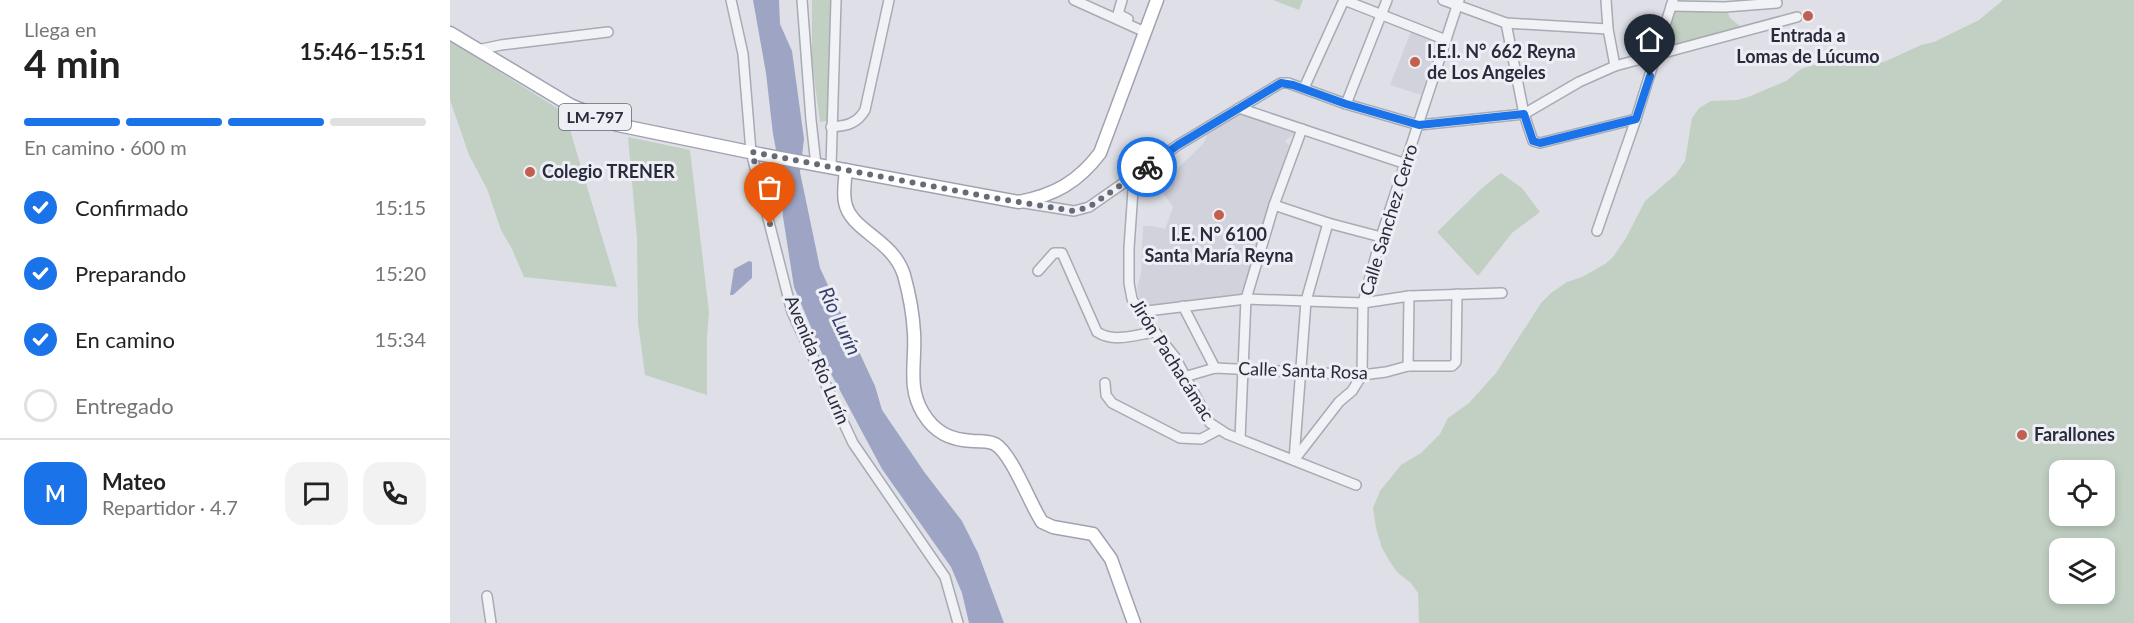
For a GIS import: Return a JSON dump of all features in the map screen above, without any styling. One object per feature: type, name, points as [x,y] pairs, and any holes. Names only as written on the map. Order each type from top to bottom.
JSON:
[{"type":"main road","name":"LM-797","points":[[450,33],[570,105],[603,120],[635,129],[755,153],[1019,202],[1042,198],[1065,186],[1088,168],[1100,153],[1157,0]]},
{"type":"main road","points":[[846,170],[844,201],[848,213],[892,252],[904,275],[914,334],[912,377],[915,395],[924,415],[948,437],[995,444],[1006,456],[1042,522],[1053,527],[1093,534],[1111,560],[1134,623]]},
{"type":"street","name":"Avenida Río Lurín","points":[[731,0],[744,54],[755,153],[792,312],[853,443],[945,577],[958,623]]},
{"type":"street","points":[[802,0],[813,164]]},
{"type":"street","points":[[831,167],[836,0]]},
{"type":"street","points":[[831,127],[852,124],[865,110],[890,0]]},
{"type":"street","points":[[1074,0],[1146,29]]},
{"type":"street","points":[[1122,0],[1118,14],[1146,29]]},
{"type":"street","points":[[1304,88],[1344,0],[1446,39]]},
{"type":"street","points":[[1346,104],[1388,0]]},
{"type":"street","points":[[1443,0],[1458,3],[1506,23],[1608,29]]},
{"type":"street","points":[[1606,0],[1608,29],[1615,66]]},
{"type":"street","name":"Calle Sanchez Cerro","points":[[1362,375],[1363,303],[1381,237],[1458,3]]},
{"type":"street","points":[[1597,231],[1636,119],[1672,3],[1725,8],[1777,3]]},
{"type":"street","points":[[1019,202],[1064,210],[1081,210],[1089,207],[1178,145],[1281,83],[1288,83],[1346,104],[1419,125],[1524,114],[1579,82],[1615,66],[1797,16]]},
{"type":"street","points":[[1506,23],[1524,114],[1533,141],[1540,143],[1636,119]]},
{"type":"street","points":[[477,50],[608,32]]},
{"type":"street","points":[[1239,108],[1406,164]]},
{"type":"street","points":[[1240,439],[1246,299],[1274,205],[1302,129]]},
{"type":"street","name":"Jirón Pachacámac","points":[[1134,176],[1129,248],[1129,283],[1132,299],[1139,312],[1175,357],[1210,423],[1218,430],[1356,485]]},
{"type":"street","points":[[1274,205],[1381,237]]},
{"type":"street","points":[[1294,460],[1306,301],[1328,223]]},
{"type":"street","points":[[1038,271],[1054,253],[1062,253],[1097,332],[1103,336],[1118,338],[1154,332]]},
{"type":"street","points":[[1139,312],[1246,299],[1363,303],[1409,296],[1502,293]]},
{"type":"street","name":"Calle Santa Rosa","points":[[1184,377],[1215,368],[1362,375],[1408,366],[1452,366],[1456,362],[1457,294]]},
{"type":"street","points":[[1408,366],[1409,296]]},
{"type":"street","points":[[1183,306],[1215,368]]},
{"type":"street","points":[[1294,460],[1339,402],[1352,391],[1362,375]]},
{"type":"street","points":[[1105,383],[1106,395],[1112,403],[1180,438],[1201,439],[1218,430]]},
{"type":"street","points":[[487,596],[491,623]]},
{"type":"shaded area","name":"I.E.I. N° 662 Reyna de Los Angeles","points":[[1412,29],[1439,40],[1421,95],[1390,85]]},
{"type":"shaded area","name":"I.E. N° 6100 Santa María Reyna","points":[[1239,113],[1293,131],[1294,134],[1285,141],[1289,145],[1271,209],[1247,275],[1244,295],[1150,306],[1140,305],[1137,288],[1141,274],[1143,226],[1165,229],[1173,207],[1161,190],[1162,187],[1203,144],[1208,133]]},
{"type":"green space","points":[[812,0],[833,0],[827,121],[820,122],[812,62]]},
{"type":"green space","points":[[1273,0],[1303,0],[1299,10]]},
{"type":"green space","points":[[2003,0],[2134,0],[2134,623],[1419,623],[1418,593],[1390,562],[1382,548],[1376,528],[1373,508],[1380,491],[1401,465],[1421,453],[1440,434],[1448,418],[1469,403],[1496,373],[1541,303],[1567,282],[1582,277],[1613,257],[1626,238],[1645,201],[1676,174],[1685,161],[1692,118],[1699,108],[1711,101],[1737,100],[1748,97],[1786,81],[1801,69],[1840,57],[1865,62],[1884,62],[1921,45],[1934,42],[1979,20]]},
{"type":"green space","points":[[1676,8],[1727,11],[1730,18],[1741,27],[1666,49]]},
{"type":"green space","name":"Colegio TRENER","points":[[450,41],[565,113],[617,287],[524,277],[501,230],[487,189],[469,155],[450,100]]},
{"type":"green space","points":[[628,137],[690,150],[709,312],[707,395],[645,375],[638,323],[637,238]]},
{"type":"green space","points":[[1501,173],[1522,188],[1540,212],[1512,233],[1478,276],[1437,232],[1482,188]]},
{"type":"water","name":"Río Lurín","points":[[753,0],[779,0],[780,24],[792,51],[804,139],[800,172],[820,268],[875,386],[882,410],[925,473],[962,521],[978,553],[1004,623],[969,623],[962,593],[951,567],[882,469],[829,370],[794,287],[783,217],[781,176]]},
{"type":"water","points":[[749,261],[752,262],[752,278],[733,295],[730,295],[734,269]]},
{"type":"way so far","points":[[770,224],[752,152],[1074,211],[1089,207],[1147,167]]},
{"type":"place","name":"Entrada a Lomas de Lúcumo","points":[[1808,16]]},
{"type":"place","name":"I.E.I. N° 662 Reyna de Los Angeles","points":[[1415,62]]},
{"type":"place","name":"Colegio TRENER","points":[[530,172]]},
{"type":"place","name":"I.E. N° 6100 Santa María Reyna","points":[[1219,215]]},
{"type":"place","name":"Farallones","points":[[2022,435]]},
{"type":"route","points":[[1147,167],[1178,145],[1281,83],[1288,83],[1346,104],[1419,125],[1524,114],[1533,141],[1540,143],[1636,119],[1650,76]]}]
